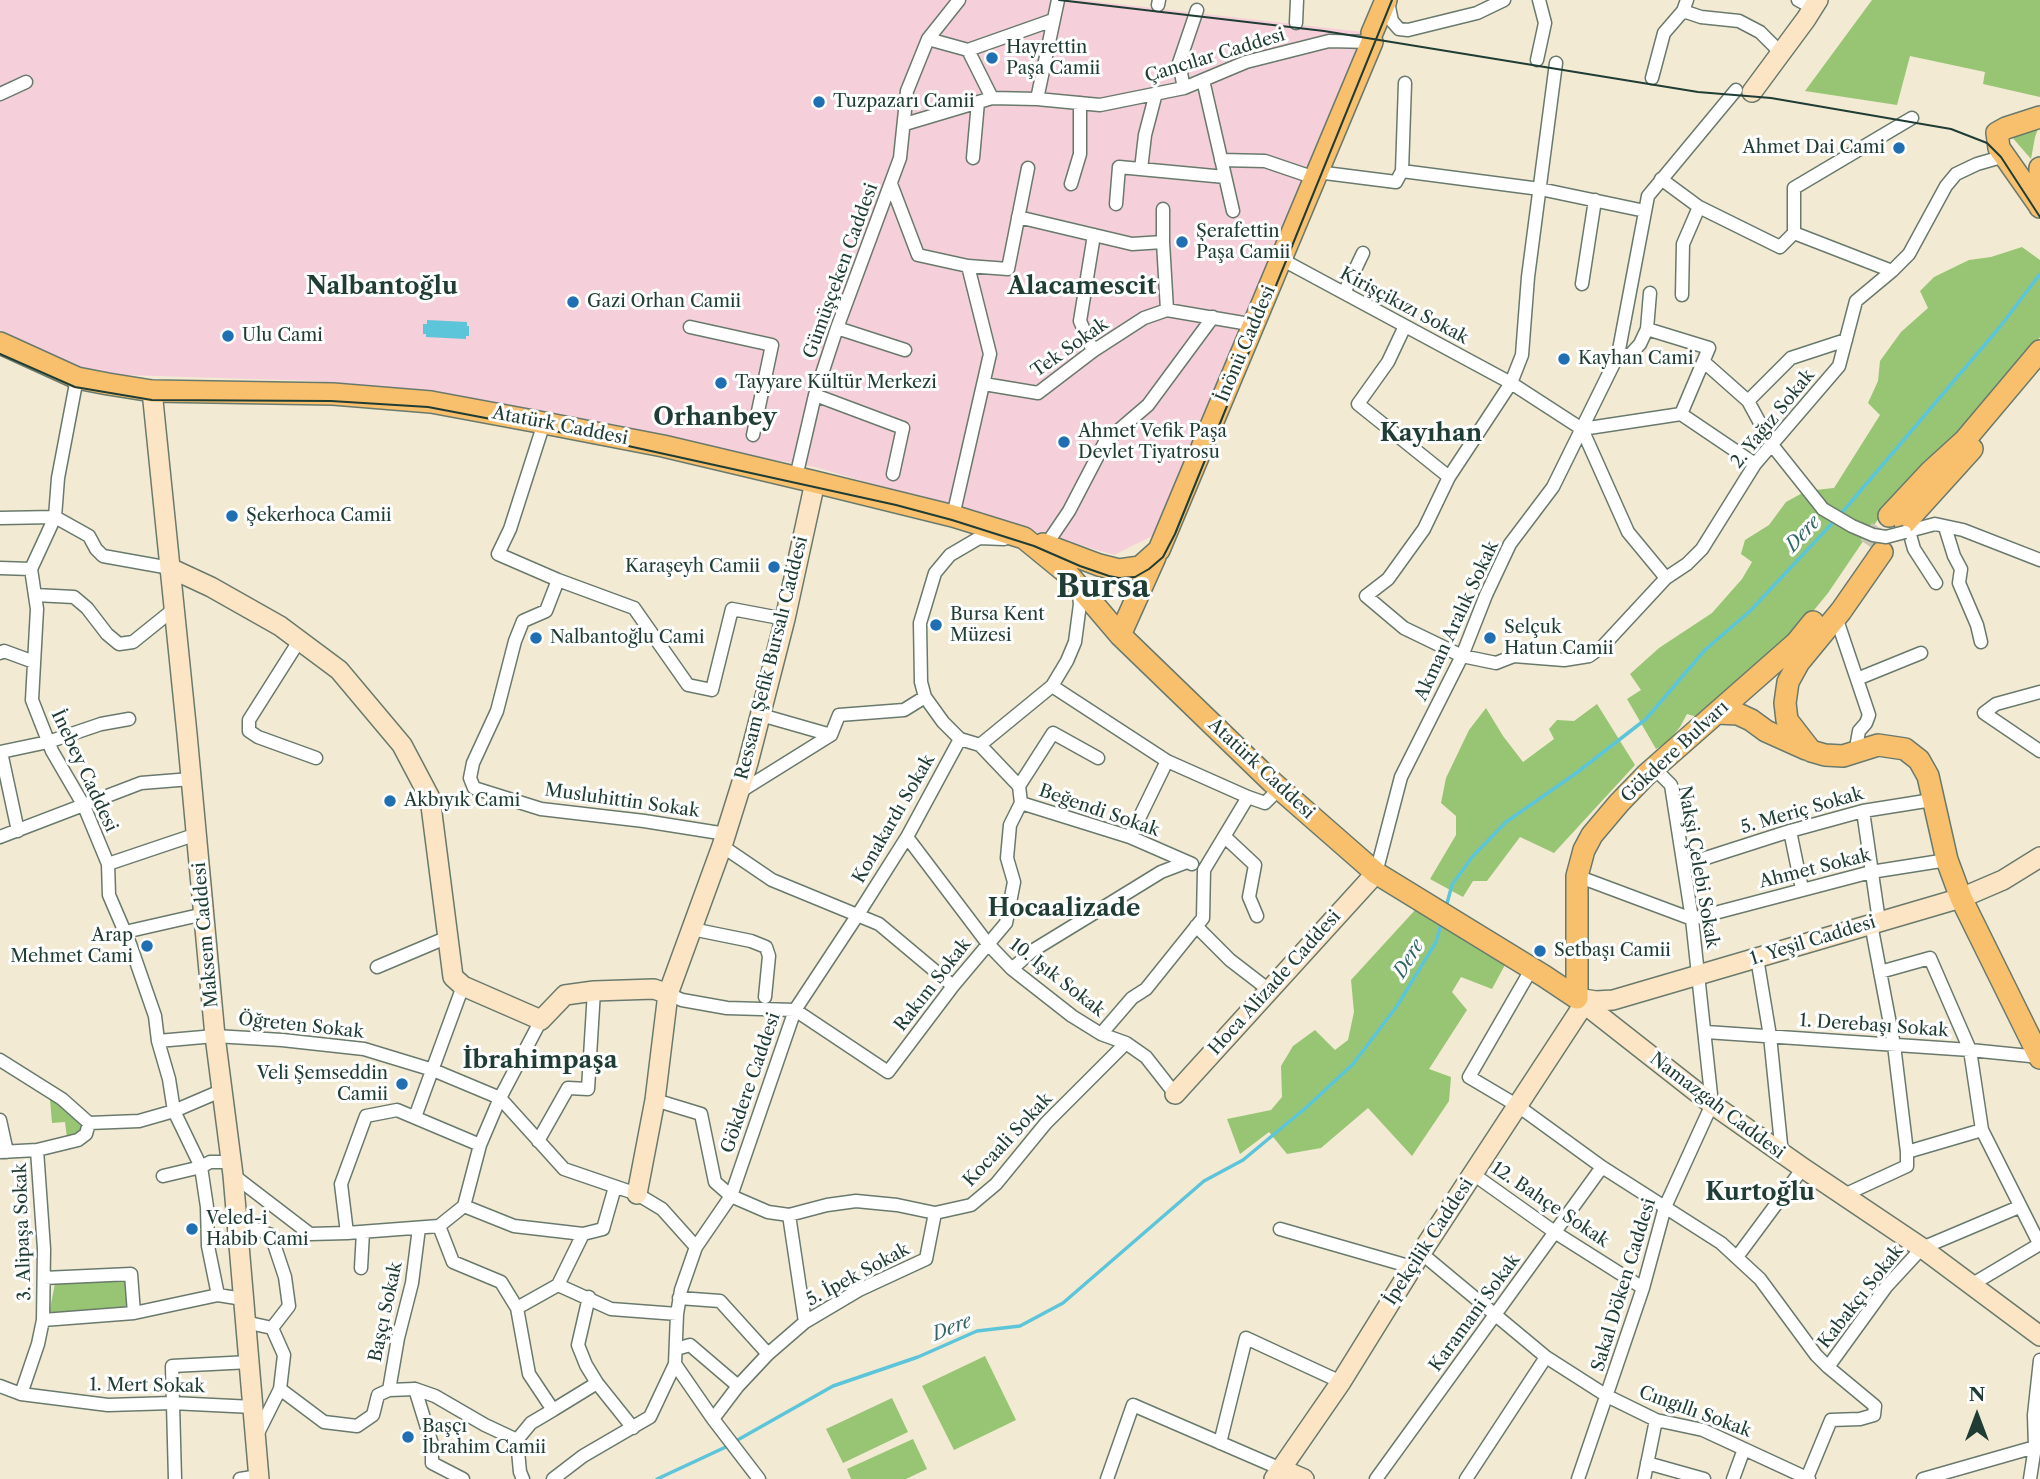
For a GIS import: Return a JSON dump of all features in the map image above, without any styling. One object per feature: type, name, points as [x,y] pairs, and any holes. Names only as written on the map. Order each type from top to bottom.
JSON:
[{"type":"main road","name":"İnönü Caddesi","points":[[1158,550],[1255,325],[1388,0]]},
{"type":"main road","points":[[1744,91],[1781,53],[1810,3]]},
{"type":"main road","points":[[2040,117],[1997,133],[1999,148],[2040,206]]},
{"type":"main road","points":[[2040,168],[2040,206]]},
{"type":"main road","name":"Atatürk Caddesi","points":[[0,343],[77,378],[152,391],[351,395],[432,402],[544,423],[663,446],[806,479],[953,516],[1024,538],[1060,567],[1120,635],[1280,788],[1376,873],[1462,925]]},
{"type":"main road","points":[[1902,525],[1931,471],[1965,440],[2040,351]]},
{"type":"main road","points":[[1902,525],[2040,374]]},
{"type":"main road","name":"Maksem Caddesi","points":[[152,391],[250,1362],[256,1437],[252,1478]]},
{"type":"main road","name":"Ressam Şefik Bursalı Caddesi","points":[[637,1194],[655,1100],[668,994],[724,840],[761,715],[785,619],[806,479]]},
{"type":"main road","points":[[1024,538],[1119,570],[1140,567],[1158,550]]},
{"type":"main road","name":"Gökdere Bulvarı","points":[[1581,1001],[1577,876],[1584,850],[1592,835],[1619,803],[1655,769],[1796,643],[1876,549],[1836,617],[1799,662],[1788,682],[1785,703],[1787,720],[1811,751]]},
{"type":"main road","points":[[1120,635],[1158,550]]},
{"type":"main road","points":[[170,568],[280,626],[339,670],[402,745],[430,798],[453,977],[463,986],[541,1020],[565,995],[654,989],[668,994]]},
{"type":"main road","points":[[1717,713],[1738,714],[1766,731],[1825,755],[1843,756],[1878,745],[1905,749],[1919,761],[1928,776],[1947,860],[1961,898],[2040,1057]]},
{"type":"main road","name":"1. Yeşil Caddesi","points":[[1581,1001],[1613,1000],[1961,898],[2003,880],[2040,857]]},
{"type":"main road","name":"Hoca Alizade Caddesi","points":[[1175,1094],[1376,873]]},
{"type":"main road","name":"Namazgah Caddesi","points":[[1462,925],[1581,1001],[1712,1104],[1922,1248],[2040,1336]]},
{"type":"main road","points":[[1538,972],[1558,971],[1571,958],[1578,942]]},
{"type":"main road","name":"İpekçilik Caddesi","points":[[1278,1474],[1518,1106],[1581,1001]]},
{"type":"main road","points":[[1278,1474],[1304,1479]]},
{"type":"street","name":"Gümüşçeken Caddesi","points":[[806,479],[815,395],[900,158],[907,91],[928,39],[959,0]]},
{"type":"street","points":[[1037,99],[1058,0]]},
{"type":"street","points":[[1296,23],[1297,0]]},
{"type":"street","points":[[1388,0],[1392,21],[1399,29],[1408,30],[1477,13],[1504,0]]},
{"type":"street","points":[[1537,60],[1545,23],[1539,0]]},
{"type":"street","points":[[1652,78],[1664,33],[1685,6],[1701,17],[1738,21],[1760,32],[1781,53]]},
{"type":"street","points":[[1184,88],[1179,63],[1198,10]]},
{"type":"street","points":[[928,39],[968,50],[1053,20]]},
{"type":"street","name":"Çancılar Caddesi","points":[[905,124],[992,98],[1100,105],[1184,88],[1246,62],[1329,41],[1372,37]]},
{"type":"street","points":[[968,50],[992,98]]},
{"type":"street","points":[[1405,326],[1388,362],[1358,404],[1449,477],[1511,383],[1522,355],[1528,277],[1556,63]]},
{"type":"street","points":[[1203,80],[1233,211]]},
{"type":"street","points":[[0,94],[26,82]]},
{"type":"street","points":[[1221,160],[1265,161],[1316,175],[1396,182],[1402,171],[1405,83]]},
{"type":"street","name":"Akman Aralık Sokak","points":[[1376,873],[1401,777],[1462,656],[1486,595],[1510,544],[1553,487],[1618,355],[1648,196],[1744,91]]},
{"type":"street","points":[[1141,169],[1145,135],[1156,93]]},
{"type":"street","points":[[973,158],[978,102]]},
{"type":"street","points":[[1071,184],[1080,154],[1080,103]]},
{"type":"street","points":[[1661,179],[1699,207],[1780,247],[1794,233],[1794,188],[1912,118]]},
{"type":"street","points":[[1794,233],[1892,271],[1909,254],[1956,174],[1977,164],[2005,156]]},
{"type":"street","points":[[1116,204],[1119,167],[1226,177]]},
{"type":"street","points":[[891,184],[918,255],[968,266],[1007,269],[1028,168]]},
{"type":"street","points":[[1402,171],[1540,189],[1645,211]]},
{"type":"street","points":[[1582,284],[1595,200]]},
{"type":"street","points":[[1682,295],[1683,244],[1699,207]]},
{"type":"street","points":[[1163,209],[1167,310],[1255,325]]},
{"type":"street","points":[[1018,217],[1132,244],[1163,242]]},
{"type":"street","points":[[1093,351],[1080,321],[1094,235]]},
{"type":"street","points":[[1344,293],[1363,253]]},
{"type":"street","name":"Kirişçikızı Sokak","points":[[1281,259],[1511,383],[1581,429]]},
{"type":"street","points":[[953,516],[990,354],[968,266]]},
{"type":"street","name":"2. Yağız Sokak","points":[[1449,477],[1424,530],[1388,579],[1366,596],[1405,628],[1462,656],[1496,663],[1514,656],[1564,660],[1589,656],[1603,646],[1665,578],[1687,564],[1702,549],[1755,464],[1839,366],[1856,301],[1892,271]]},
{"type":"street","points":[[1618,355],[1630,355],[1640,344],[1647,329],[1650,293]]},
{"type":"street","name":"Tek Sokak","points":[[984,384],[1038,393],[1093,351],[1144,318],[1167,310]]},
{"type":"street","points":[[1046,545],[1069,511],[1105,442],[1148,405],[1213,317]]},
{"type":"street","points":[[690,327],[772,345],[753,435]]},
{"type":"street","points":[[837,328],[905,350]]},
{"type":"street","points":[[1647,329],[1709,348],[1681,414]]},
{"type":"street","points":[[1748,401],[1791,358],[1846,341]]},
{"type":"street","points":[[1704,362],[1748,401],[1772,445],[1823,509],[1873,535],[1886,537],[1902,525],[1935,524],[1963,530],[2040,560]]},
{"type":"street","points":[[0,568],[31,569],[55,517],[58,478],[77,378]]},
{"type":"street","points":[[815,395],[903,428],[892,474]]},
{"type":"street","points":[[1665,578],[1628,532],[1581,429],[1681,414],[1755,464]]},
{"type":"street","points":[[544,423],[510,529],[499,554],[558,580],[634,608],[688,685],[712,690],[732,609],[785,619]]},
{"type":"street","points":[[0,518],[55,517],[89,536],[96,550],[103,556],[170,568]]},
{"type":"street","points":[[1902,525],[1936,583]]},
{"type":"street","points":[[1945,527],[1961,569],[1959,583],[1982,642]]},
{"type":"street","points":[[1024,538],[979,538],[950,555],[935,573],[920,623],[921,682],[925,697],[943,722],[960,739],[980,745],[1019,786],[1053,733],[1098,758]]},
{"type":"street","name":"İnebey Caddesi","points":[[31,569],[37,609],[32,700],[52,751],[84,806],[108,864],[109,894],[155,1016],[174,1111],[201,1167],[208,1246],[218,1294]]},
{"type":"street","name":"Musluhittin Sokak","points":[[558,580],[546,611],[523,621],[497,710],[473,763],[470,778],[474,788],[541,809],[644,821],[724,840]]},
{"type":"street","points":[[980,745],[1052,686],[1068,662],[1076,642],[1080,604],[1077,584]]},
{"type":"street","points":[[35,595],[74,597],[87,608],[107,634],[120,644],[133,642],[174,609]]},
{"type":"street","points":[[1836,617],[1869,715],[1859,731],[1859,752]]},
{"type":"street","points":[[299,640],[249,720],[249,731],[258,737],[316,758]]},
{"type":"street","points":[[0,653],[4,651],[34,662]]},
{"type":"street","points":[[1857,679],[1921,653]]},
{"type":"street","points":[[1052,686],[1167,761],[1265,803],[1280,788]]},
{"type":"street","points":[[2040,692],[1996,704],[1984,713],[2040,751]]},
{"type":"street","points":[[738,793],[831,735],[839,715],[904,710],[925,697]]},
{"type":"street","points":[[761,715],[831,735]]},
{"type":"street","points":[[18,831],[1,752],[48,742],[101,724],[129,719]]},
{"type":"street","name":"Konakardı Sokak","points":[[857,916],[907,837],[960,739]]},
{"type":"street","points":[[1129,837],[1167,761]]},
{"type":"street","name":"Nakşi Çelebi Sokak","points":[[1655,769],[1671,785],[1692,919],[1712,1104]]},
{"type":"street","points":[[0,837],[141,783],[191,779]]},
{"type":"street","name":"Rakım Sokak","points":[[795,1010],[888,1072],[953,986],[1006,923],[1014,882],[1007,858],[1010,825],[1021,803],[1019,786]]},
{"type":"street","points":[[1101,1034],[1132,998],[1146,989],[1203,918],[1204,870],[1248,797]]},
{"type":"street","name":"5. Meriç Sokak","points":[[1684,864],[1863,811],[1932,800]]},
{"type":"street","name":"Beğendi Sokak","points":[[1021,803],[1129,837],[1204,870]]},
{"type":"street","points":[[1844,1195],[1907,1166],[1894,1045],[1880,972],[1863,811]]},
{"type":"street","points":[[1790,831],[1802,889]]},
{"type":"street","points":[[108,864],[197,834]]},
{"type":"street","name":"10. Işık Sokak","points":[[907,837],[988,944],[1012,969],[1072,1016],[1101,1034],[1126,1043],[1146,1057],[1175,1094]]},
{"type":"street","points":[[1225,837],[1255,865],[1249,897],[1257,916]]},
{"type":"street","points":[[724,840],[772,880],[879,924],[953,986]]},
{"type":"street","name":"Ahmet Sokak","points":[[1692,919],[1871,872],[1947,860]]},
{"type":"street","points":[[1012,969],[1032,951],[1161,872],[1188,862]]},
{"type":"street","points":[[1577,876],[1692,919]]},
{"type":"street","points":[[125,932],[204,914]]},
{"type":"street","name":"Gökdere Caddesi","points":[[675,1364],[679,1298],[696,1247],[730,1196],[795,1010],[857,916]]},
{"type":"street","points":[[1196,926],[1230,960],[1269,990]]},
{"type":"street","points":[[692,929],[751,941],[766,947],[769,956],[765,997]]},
{"type":"street","points":[[377,967],[448,937]]},
{"type":"street","points":[[1757,958],[1770,1036],[1782,1154]]},
{"type":"street","points":[[1880,972],[1930,958],[1970,1050],[1982,1130],[2040,1245],[1971,1285]]},
{"type":"street","points":[[1538,972],[1469,1077],[1518,1106],[1602,1167],[1721,1243],[1760,1279],[1816,1355],[1875,1406],[1874,1415],[1860,1419],[1831,1420],[1808,1478]]},
{"type":"street","points":[[415,1117],[463,986]]},
{"type":"street","points":[[538,1141],[568,1088],[588,1089],[594,991]]},
{"type":"street","points":[[668,994],[682,1000],[727,1008],[795,1010]]},
{"type":"street","points":[[163,1176],[201,1167],[210,1162],[232,1168],[310,1234],[439,1226],[464,1206],[480,1145],[500,1098],[541,1020]]},
{"type":"street","name":"1. Derebaşı Sokak","points":[[1706,1032],[2040,1057]]},
{"type":"street","name":"Öğreten Sokak","points":[[158,1041],[215,1036],[364,1049],[433,1070],[500,1098]]},
{"type":"street","name":"Kocaali Sokak","points":[[730,1196],[768,1212],[789,1214],[856,1201],[897,1205],[935,1213],[971,1205],[996,1184],[1046,1123],[1126,1043]]},
{"type":"street","points":[[0,1060],[62,1099],[89,1123],[139,1121],[174,1111],[223,1090]]},
{"type":"street","points":[[500,1098],[564,1170],[637,1194],[662,1209],[696,1247]]},
{"type":"street","points":[[655,1100],[701,1114],[715,1182],[730,1196]]},
{"type":"street","name":"Sakal Döken Caddesi","points":[[1578,1479],[1643,1288],[1665,1207],[1712,1104]]},
{"type":"street","points":[[347,1233],[341,1184],[366,1116],[397,1110],[480,1145]]},
{"type":"street","points":[[0,1120],[4,1152],[37,1150],[78,1140],[86,1134],[89,1123]]},
{"type":"street","points":[[1907,1152],[1982,1130]]},
{"type":"street","name":"3. Alipaşa Sokak","points":[[21,1394],[43,1320],[44,1249],[37,1150]]},
{"type":"street","name":"Karamani Sokak","points":[[1376,1479],[1602,1167]]},
{"type":"street","points":[[1737,1258],[1803,1168]]},
{"type":"street","name":"12. Bahçe Sokak","points":[[1473,1174],[1556,1233],[1643,1288]]},
{"type":"street","points":[[464,1206],[514,1226],[583,1234],[603,1229],[615,1187]]},
{"type":"street","points":[[1922,1248],[2020,1207]]},
{"type":"street","name":"5. İpek Sokak","points":[[713,1419],[738,1386],[768,1354],[805,1322],[859,1290],[926,1258],[935,1213]]},
{"type":"street","points":[[789,1214],[805,1322]]},
{"type":"street","points":[[237,1221],[271,1235],[285,1277],[289,1306],[272,1328]]},
{"type":"street","points":[[439,1226],[453,1262],[501,1282],[517,1308],[529,1374],[552,1410]]},
{"type":"street","name":"Başçı Sokak","points":[[280,1389],[324,1422],[357,1426],[373,1415],[378,1395],[389,1390],[398,1338],[412,1283],[419,1228]]},
{"type":"street","points":[[1280,1229],[1416,1260]]},
{"type":"street","points":[[361,1268],[363,1232]]},
{"type":"street","points":[[517,1308],[558,1284],[583,1234]]},
{"type":"street","name":"Kabakçı Sokak","points":[[1828,1367],[1886,1287],[1922,1248]]},
{"type":"street","name":"Cıngıllı Sokak","points":[[1416,1260],[1496,1314],[1546,1357],[1607,1396],[1656,1420],[1703,1430],[1794,1475],[1808,1478]]},
{"type":"street","points":[[44,1278],[131,1274],[134,1313]]},
{"type":"street","points":[[558,1284],[611,1309],[677,1314]]},
{"type":"street","points":[[43,1320],[134,1313],[218,1294],[243,1299]]},
{"type":"street","points":[[589,1297],[578,1345],[597,1383],[633,1428]]},
{"type":"street","points":[[679,1298],[720,1301],[768,1354]]},
{"type":"street","points":[[245,1322],[272,1328]]},
{"type":"street","points":[[256,1437],[280,1389],[284,1355],[272,1328]]},
{"type":"street","points":[[1220,1443],[1246,1338],[1341,1381]]},
{"type":"street","points":[[676,1349],[690,1345],[738,1386]]},
{"type":"street","points":[[1466,1479],[1546,1357]]},
{"type":"street","points":[[2030,1479],[2035,1447],[2034,1415],[2040,1360]]},
{"type":"street","points":[[175,1479],[172,1366],[250,1362]]},
{"type":"street","points":[[675,1364],[759,1479]]},
{"type":"street","points":[[553,1479],[583,1456],[650,1417],[675,1364]]},
{"type":"street","points":[[523,1479],[517,1440],[531,1423],[597,1383]]},
{"type":"street","name":"1. Mert Sokak","points":[[0,1386],[21,1394],[108,1405],[172,1403],[253,1407]]},
{"type":"street","points":[[389,1390],[415,1389],[435,1396],[517,1440]]},
{"type":"street","points":[[415,1389],[432,1444],[432,1463],[463,1479]]},
{"type":"street","points":[[1107,1479],[1133,1405],[1220,1443],[1278,1474]]},
{"type":"street","points":[[1644,1479],[1656,1420]]},
{"type":"street","points":[[1923,1479],[2035,1447]]},
{"type":"street","points":[[1732,1479],[1744,1448]]},
{"type":"street","points":[[1647,1463],[1704,1479]]},
{"type":"shaded area","points":[[0,0],[1082,0],[1372,33],[1152,536],[1114,555],[815,467],[316,381],[92,374],[0,330]]},
{"type":"green space","points":[[1872,0],[2040,0],[2040,97],[1983,84],[1985,72],[1910,56],[1897,105],[1805,91]]},
{"type":"green space","points":[[2039,126],[2035,137],[2031,159],[2011,136]]},
{"type":"green space","points":[[2022,247],[2040,260],[2040,337],[2000,392],[1889,503],[1828,593],[1797,631],[1697,717],[1687,714],[1668,742],[1656,749],[1627,699],[1641,690],[1630,674],[1659,648],[1712,613],[1742,579],[1752,562],[1741,554],[1745,540],[1769,525],[1786,502],[1806,491],[1834,488],[1880,415],[1868,403],[1878,381],[1880,361],[1901,332],[1928,308],[1920,291],[1934,277],[1969,260],[1991,257]]},
{"type":"green space","points":[[1597,704],[1635,765],[1554,853],[1520,837],[1487,881],[1473,881],[1463,897],[1430,879],[1456,835],[1456,816],[1441,803],[1446,778],[1469,730],[1486,708],[1523,762],[1554,739],[1549,729],[1557,720],[1574,721]]},
{"type":"green space","points":[[1416,909],[1506,963],[1492,989],[1461,977],[1452,992],[1467,1010],[1429,1069],[1451,1077],[1449,1101],[1412,1156],[1368,1108],[1321,1148],[1287,1154],[1269,1132],[1240,1154],[1227,1119],[1271,1110],[1282,1097],[1281,1066],[1293,1046],[1315,1030],[1335,1050],[1348,1040],[1354,1012],[1351,980]]},
{"type":"green space","points":[[49,1088],[82,1122],[75,1135],[67,1138],[65,1122],[52,1123]]},
{"type":"green space","points":[[127,1278],[128,1310],[49,1314],[55,1283]]},
{"type":"green space","points":[[985,1356],[1016,1420],[954,1450],[922,1386]]},
{"type":"green space","points":[[892,1398],[908,1432],[843,1463],[826,1429]]},
{"type":"green space","points":[[913,1439],[927,1469],[906,1479],[851,1479],[847,1469]]},
{"type":"water","points":[[427,320],[467,322],[469,336],[466,336],[466,339],[426,337],[426,334],[423,334],[423,324],[427,324]]},
{"type":"waterway","name":"Dere","points":[[1446,907],[1452,885],[1472,857],[1506,822],[1575,774],[1646,719],[1705,650],[1750,611],[1839,516],[1999,328],[2040,274]]},
{"type":"waterway","name":"Dere","points":[[734,1442],[833,1386],[918,1357],[977,1331],[1020,1326],[1063,1303],[1204,1181],[1243,1160],[1353,1064],[1397,1006],[1436,942],[1442,921]]},
{"type":"waterway","name":"Dere","points":[[657,1479],[728,1446]]},
{"type":"tunnel","points":[[1869,546],[1889,516]]},
{"type":"tram line","points":[[1059,0],[1324,31],[1698,92],[1771,98],[1951,129],[1987,143],[2001,157],[2040,217]]},
{"type":"tram line","points":[[0,354],[75,387],[152,400],[331,401],[428,407],[601,440],[896,505],[1034,546],[1109,576],[1135,577],[1163,557],[1175,534],[1392,0]]},
{"type":"place","name":"Hayrettin Paşa Camii","points":[[992,58]]},
{"type":"place","name":"Tuzpazarı Camii","points":[[819,102]]},
{"type":"place","name":"Ahmet Dai Cami","points":[[1899,148]]},
{"type":"place","name":"Şerafettin Paşa Camii","points":[[1182,242]]},
{"type":"place","name":"Gazi Orhan Camii","points":[[573,302]]},
{"type":"place","name":"Ulu Cami","points":[[228,336]]},
{"type":"place","name":"Kayhan Cami","points":[[1564,359]]},
{"type":"place","name":"Tayyare Kültür Merkezi","points":[[721,383]]},
{"type":"place","name":"Ahmet Vefik Paşa Devlet Tiyatrosu","points":[[1064,442]]},
{"type":"place","name":"Şekerhoca Camii","points":[[232,516]]},
{"type":"place","name":"Karaşeyh Camii","points":[[774,567]]},
{"type":"place","name":"Bursa Kent Müzesi","points":[[936,625]]},
{"type":"place","name":"Nalbantoğlu Cami","points":[[536,638]]},
{"type":"place","name":"Selçuk Hatun Camii","points":[[1490,638]]},
{"type":"place","name":"Akbıyık Cami","points":[[390,801]]},
{"type":"place","name":"Arap Mehmet Cami","points":[[147,946]]},
{"type":"place","name":"Setbaşı Camii","points":[[1540,951]]},
{"type":"place","name":"Veli Şemseddin Camii","points":[[402,1084]]},
{"type":"place","name":"Veled-i Habib Cami","points":[[192,1229]]},
{"type":"place","name":"Başçı İbrahim Camii","points":[[408,1437]]},
{"type":"district","name":"Nalbantoğlu","points":[[382,287]]},
{"type":"district","name":"Alacamescit","points":[[1082,287]]},
{"type":"district","name":"Orhanbey","points":[[715,418]]},
{"type":"district","name":"Kayıhan","points":[[1431,434]]},
{"type":"district","name":"Bursa","points":[[1103,588]]},
{"type":"district","name":"Hocaalizade","points":[[1064,909]]},
{"type":"district","name":"İbrahimpaşa","points":[[540,1061]]},
{"type":"district","name":"Kurtoğlu","points":[[1760,1193]]}]
